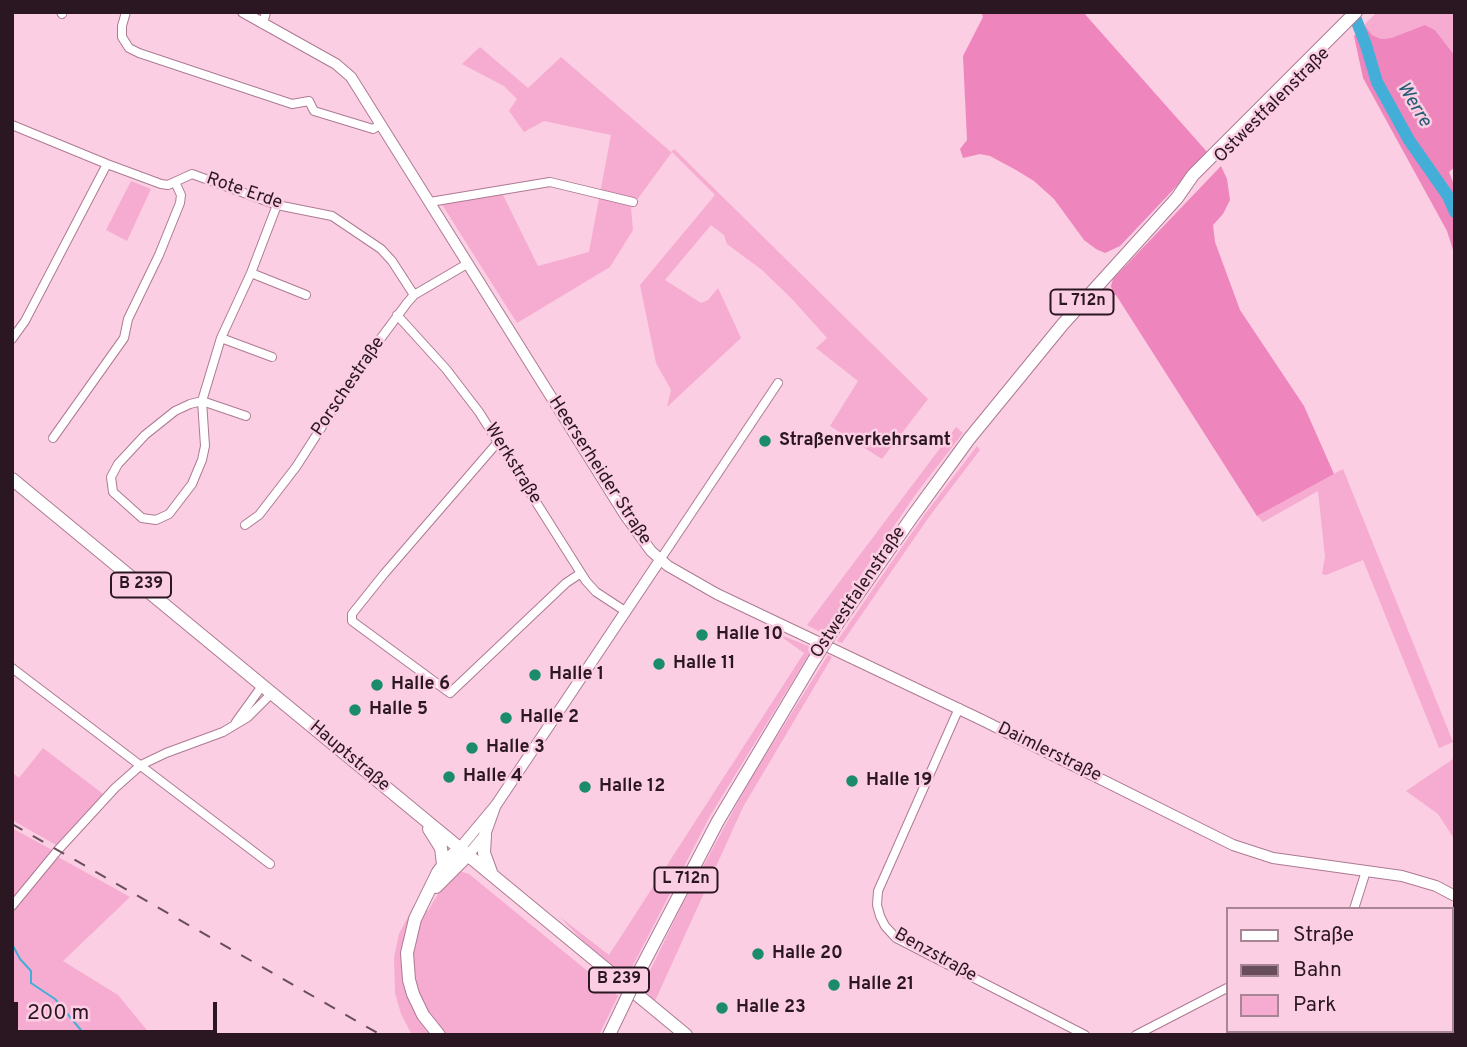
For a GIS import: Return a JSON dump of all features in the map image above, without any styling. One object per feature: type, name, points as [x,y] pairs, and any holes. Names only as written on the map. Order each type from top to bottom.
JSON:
[{"type":"main road","name":"Ostwestfalenstraße","points":[[609,1035],[718,821],[814,660],[912,516],[969,439],[1063,324],[1177,198],[1356,12]]},
{"type":"main road","name":"Ostwestfalenstraße","points":[[1196,178],[1367,12]]},
{"type":"main road","name":"Hauptstraße","points":[[12,479],[685,1035]]},
{"type":"main road","points":[[413,810],[438,841],[442,851],[443,864],[410,936],[407,966],[418,1007],[439,1035]]},
{"type":"main road","points":[[485,835],[484,853],[493,875]]},
{"type":"main road","points":[[443,864],[464,852]]},
{"type":"main road","points":[[428,895],[464,852]]},
{"type":"street","points":[[127,12],[122,26],[122,37],[128,48],[139,53],[292,104],[309,101],[314,111],[373,129],[381,124]]},
{"type":"street","name":"Heerserheider Straße","points":[[243,12],[265,18],[336,64],[351,77],[625,515],[660,560],[464,852]]},
{"type":"street","name":"Rote Erde","points":[[12,125],[161,184],[175,182],[192,174],[277,205],[332,216],[356,230],[392,261],[414,295]]},
{"type":"street","points":[[12,339],[25,321],[107,164]]},
{"type":"street","points":[[53,438],[124,338],[128,319],[159,255],[180,202],[181,195],[175,182]]},
{"type":"street","points":[[430,202],[550,182],[633,202]]},
{"type":"street","points":[[246,416],[202,401],[175,411],[131,449],[113,472],[113,492],[146,520],[160,519],[169,514],[192,484],[205,446],[202,401],[221,338],[251,273],[277,205]]},
{"type":"street","name":"Porschestraße","points":[[245,525],[259,515],[296,467],[397,315],[414,295],[467,264]]},
{"type":"street","points":[[251,273],[306,295]]},
{"type":"street","name":"Werkstraße","points":[[397,315],[460,386],[581,573],[596,592],[625,611]]},
{"type":"street","points":[[221,338],[272,357]]},
{"type":"street","points":[[660,560],[778,383]]},
{"type":"street","points":[[498,442],[352,614],[352,621],[450,693],[566,583],[581,573]]},
{"type":"street","name":"Daimlerstraße","points":[[660,560],[693,583],[959,708],[1233,845],[1271,858],[1416,880],[1455,895]]},
{"type":"street","points":[[12,668],[270,863]]},
{"type":"street","points":[[12,906],[58,850],[115,788],[141,765],[232,727],[267,690]]},
{"type":"street","name":"Benzstraße","points":[[959,708],[878,891],[877,905],[880,916],[897,939],[1085,1035]]},
{"type":"street","name":"Heerserheider Straße","points":[[464,852],[485,835],[496,805]]},
{"type":"street","points":[[1355,907],[1366,872]]},
{"type":"street","points":[[1136,1035],[1226,989]]},
{"type":"green space","points":[[1377,12],[1455,12],[1455,56],[1435,30],[1425,25],[1391,38],[1381,39],[1372,35],[1364,25]]},
{"type":"green space","points":[[480,47],[528,88],[561,57],[671,152],[674,149],[928,399],[882,459],[830,426],[858,381],[816,348],[827,338],[792,299],[762,270],[727,244],[724,235],[711,225],[665,280],[701,303],[708,300],[718,288],[741,338],[667,407],[671,390],[656,363],[640,285],[715,195],[672,152],[631,208],[633,230],[610,267],[517,323],[441,203],[501,191],[538,266],[589,252],[611,135],[544,121],[524,132],[509,111],[517,99],[504,86],[462,64]]},
{"type":"green space","points":[[131,181],[151,189],[127,241],[106,230]]},
{"type":"green space","points":[[956,427],[963,433],[915,495],[822,633],[807,625]]},
{"type":"green space","points":[[977,446],[980,450],[929,517],[842,643],[837,641],[925,514]]},
{"type":"green space","points":[[1343,469],[1453,742],[1439,748],[1363,560],[1326,575],[1322,574],[1325,557],[1318,491],[1263,522],[1257,516]]},
{"type":"green space","points":[[776,633],[813,648],[710,816],[627,977],[583,941],[560,917],[609,955],[804,653]]},
{"type":"green space","points":[[828,655],[832,657],[743,807],[655,1001],[641,989],[682,905],[751,778]]},
{"type":"green space","points":[[43,748],[103,794],[56,845],[12,820],[12,772],[19,778]]},
{"type":"green space","points":[[1455,754],[1455,840],[1438,814],[1406,791],[1453,759]]},
{"type":"green space","points":[[12,828],[130,897],[63,961],[118,995],[151,1035],[25,1035],[12,1023]]},
{"type":"green space","points":[[459,871],[469,874],[618,996],[599,1035],[412,1035],[401,1014],[395,993],[394,957],[399,934],[414,905],[428,911],[438,894]]},
{"type":"shaded area","points":[[981,12],[1083,12],[1208,153],[1120,246],[1105,253],[1096,249],[1084,240],[1054,199],[1034,181],[1016,170],[990,156],[980,154],[963,158],[960,149],[967,140],[963,56],[983,17]]},
{"type":"shaded area","points":[[1425,25],[1435,30],[1455,56],[1455,167],[1449,172],[1455,187],[1455,256],[1447,231],[1363,78],[1354,36],[1365,26],[1372,35],[1381,39]]},
{"type":"shaded area","points":[[1221,166],[1227,179],[1230,200],[1213,225],[1215,242],[1240,310],[1304,406],[1334,474],[1257,516],[1116,295],[1113,295],[1111,286],[1113,279]]},
{"type":"waterway","name":"Werre","points":[[1353,12],[1377,82],[1409,140],[1448,196],[1455,212]]},
{"type":"waterway","points":[[12,944],[31,971],[31,983],[55,999],[85,1035]]},
{"type":"railway","points":[[12,824],[381,1035]]},
{"type":"place","name":"Straßenverkehrsamt","points":[[765,441]]},
{"type":"place","name":"Halle 10","points":[[702,635]]},
{"type":"place","name":"Halle 11","points":[[659,664]]},
{"type":"place","name":"Halle 1","points":[[535,675]]},
{"type":"place","name":"Halle 6","points":[[377,685]]},
{"type":"place","name":"Halle 5","points":[[355,710]]},
{"type":"place","name":"Halle 2","points":[[506,718]]},
{"type":"place","name":"Halle 3","points":[[472,748]]},
{"type":"place","name":"Halle 4","points":[[449,777]]},
{"type":"place","name":"Halle 19","points":[[852,781]]},
{"type":"place","name":"Halle 12","points":[[585,787]]},
{"type":"place","name":"Halle 20","points":[[758,954]]},
{"type":"place","name":"Halle 21","points":[[834,985]]},
{"type":"place","name":"Halle 23","points":[[722,1008]]}]
